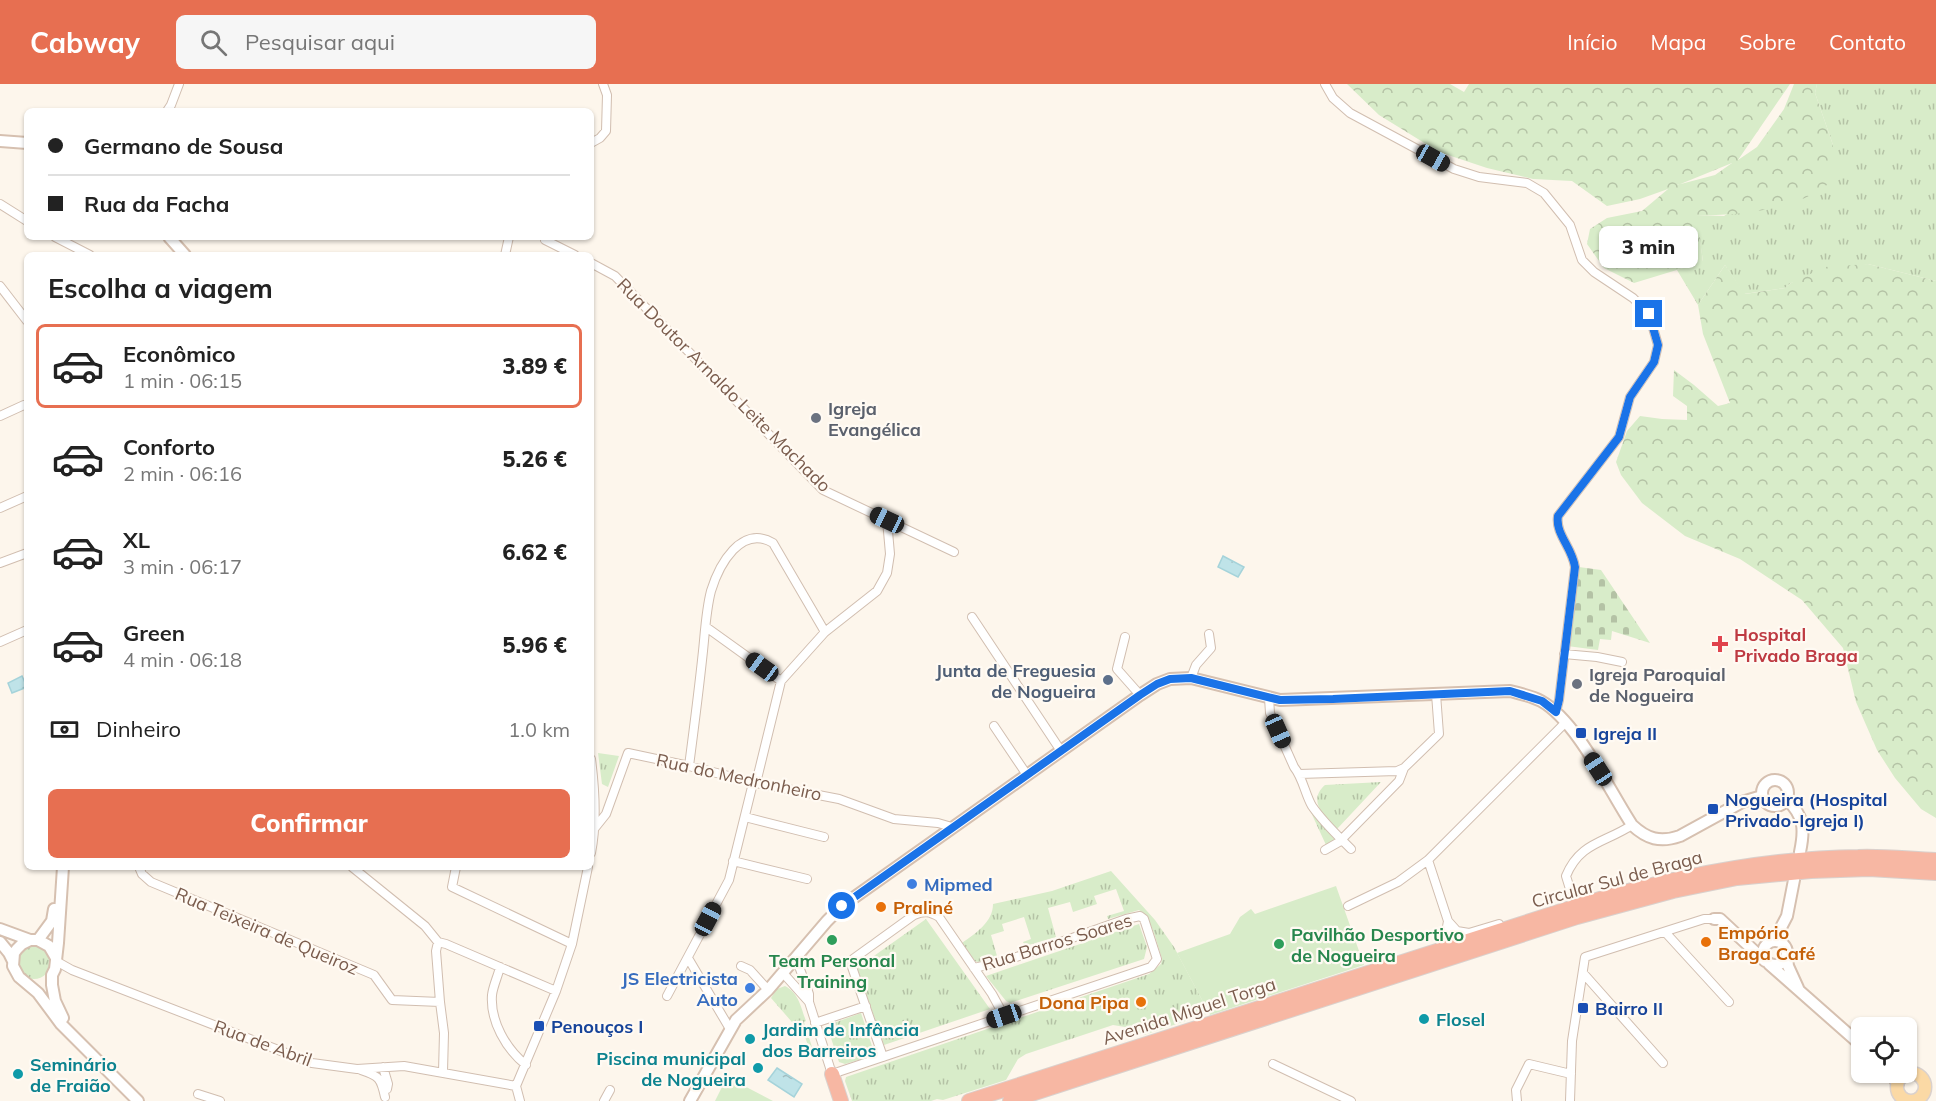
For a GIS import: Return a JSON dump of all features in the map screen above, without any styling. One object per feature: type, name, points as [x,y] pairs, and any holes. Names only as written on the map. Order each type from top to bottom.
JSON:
[{"type":"highway","name":"Circular Sul de Braga","points":[[1523,927],[1616,894],[1663,882],[1744,867],[1859,856],[1936,860]]},
{"type":"highway","name":"Circular Sul de Braga","points":[[1523,927],[1672,891],[1737,878],[1840,870],[1936,873]]},
{"type":"highway","name":"Avenida Miguel Torga","points":[[969,1101],[1436,951],[1523,927]]},
{"type":"highway","name":"Avenida Miguel Torga","points":[[1016,1100],[1523,927]]},
{"type":"highway","points":[[832,1074],[841,1101]]},
{"type":"main road","points":[[1924,1093],[1925,1086],[1916,1074],[1902,1090],[1918,1099],[1936,1086]]},
{"type":"main road","points":[[1922,1079],[1936,1079]]},
{"type":"street","points":[[169,108],[179,84]]},
{"type":"street","points":[[594,141],[606,131],[607,95],[603,84]]},
{"type":"street","points":[[1324,84],[1333,98],[1350,112],[1454,170],[1479,177],[1527,183],[1544,193],[1570,225],[1582,260],[1594,272],[1633,298],[1649,314],[1658,345],[1654,362],[1630,397],[1619,437],[1558,516],[1557,524],[1574,556],[1575,567],[1556,712]]},
{"type":"street","points":[[0,141],[24,143]]},
{"type":"street","points":[[0,204],[24,219]]},
{"type":"street","points":[[61,240],[84,252]]},
{"type":"street","points":[[171,240],[182,252]]},
{"type":"street","points":[[545,240],[569,252]]},
{"type":"street","name":"Rua Doutor Arnaldo Leite Machado","points":[[594,265],[615,276],[823,490],[954,552]]},
{"type":"street","points":[[0,286],[24,317]]},
{"type":"street","points":[[19,310],[24,306]]},
{"type":"street","points":[[0,416],[24,405]]},
{"type":"street","points":[[3,505],[24,497]]},
{"type":"street","points":[[668,996],[729,880],[781,681],[825,632],[877,591],[887,573],[890,554],[887,520]]},
{"type":"street","points":[[689,766],[711,592],[725,559],[741,542],[754,537],[773,543],[825,632]]},
{"type":"street","points":[[0,563],[24,554]]},
{"type":"street","points":[[972,617],[1060,751]]},
{"type":"street","points":[[706,627],[781,681]]},
{"type":"street","points":[[0,642],[24,631]]},
{"type":"street","points":[[1191,678],[1196,665],[1211,648],[1209,634]]},
{"type":"street","points":[[1125,636],[1117,669],[1140,695]]},
{"type":"street","points":[[1564,654],[1622,662]]},
{"type":"street","points":[[690,1101],[730,1029],[741,1015],[768,990],[842,906],[1140,695],[1170,679],[1191,678],[1269,698],[1301,700],[1510,691],[1542,701],[1566,722],[1632,825],[1650,839],[1671,840],[1742,802],[1762,796]]},
{"type":"street","points":[[1299,774],[1397,771],[1404,768],[1439,734],[1436,694]]},
{"type":"street","points":[[1269,698],[1270,713],[1312,805],[1351,849]]},
{"type":"street","points":[[1348,906],[1398,882],[1428,860],[1566,722]]},
{"type":"street","points":[[994,726],[1027,775]]},
{"type":"street","name":"Rua do Medronheiro","points":[[594,829],[606,814],[628,753],[755,783],[839,799],[894,819],[938,822],[952,827]]},
{"type":"street","points":[[1325,850],[1342,839],[1399,781],[1404,768]]},
{"type":"street","points":[[1779,780],[1786,786],[1788,794],[1787,799],[1781,805],[1773,806],[1766,803],[1762,796],[1762,789],[1766,783],[1779,780]]},
{"type":"street","points":[[594,781],[594,829]]},
{"type":"street","points":[[1787,799],[1797,809],[1803,822],[1800,852]]},
{"type":"street","points":[[745,817],[824,837]]},
{"type":"street","points":[[930,823],[941,835]]},
{"type":"street","points":[[1570,889],[1566,876],[1570,864],[1581,852],[1595,842],[1632,825]]},
{"type":"street","points":[[1428,860],[1448,921],[1457,932],[1462,933],[1500,924],[1523,927]]},
{"type":"street","points":[[733,861],[807,879]]},
{"type":"street","name":"Rua Teixeira de Queiroz","points":[[140,870],[151,882],[374,975],[392,1000],[440,1002]]},
{"type":"street","points":[[356,870],[425,926],[438,942],[556,991]]},
{"type":"street","points":[[455,870],[452,887],[572,944]]},
{"type":"street","points":[[520,1101],[516,1086],[556,991],[572,944],[587,870]]},
{"type":"street","points":[[13,961],[17,949],[22,944],[34,940],[52,921],[55,892],[63,871]]},
{"type":"street","points":[[63,871],[56,960],[52,975],[55,1001],[76,1038]]},
{"type":"street","points":[[1787,916],[1772,942],[1763,951],[1767,962],[1773,966],[1782,964],[1786,952],[1787,916],[1794,880]]},
{"type":"street","name":"Rua Barros Soares","points":[[883,1057],[852,967],[853,959],[923,911],[939,917],[1004,1016],[1151,967],[1157,959],[1144,919],[1140,916],[1004,961],[974,968]]},
{"type":"street","points":[[1570,1101],[1572,1041],[1585,957],[1704,919],[1720,919],[1851,1036]]},
{"type":"street","points":[[1436,951],[1445,938],[1448,921]]},
{"type":"street","points":[[0,929],[49,946],[56,960]]},
{"type":"street","points":[[1665,932],[1729,1002]]},
{"type":"street","points":[[1741,939],[1779,942],[1786,952],[1788,966],[1800,991]]},
{"type":"street","points":[[0,942],[13,961],[19,977],[39,993],[62,1024],[138,1101]]},
{"type":"street","points":[[438,942],[436,951],[444,1033],[443,1072]]},
{"type":"street","points":[[688,958],[730,1029]]},
{"type":"street","points":[[796,958],[809,993],[808,1002]]},
{"type":"street","name":"Rua de Abril","points":[[56,960],[72,970],[312,1063],[357,1069],[404,1066],[516,1086]]},
{"type":"street","points":[[741,966],[750,970],[768,990]]},
{"type":"street","points":[[500,967],[492,994],[493,1013],[509,1049],[526,1065]]},
{"type":"street","points":[[783,973],[808,1002],[832,1074],[1004,1016]]},
{"type":"street","points":[[1583,974],[1663,1064]]},
{"type":"street","points":[[27,982],[41,983],[52,975]]},
{"type":"street","points":[[815,1023],[866,1006]]},
{"type":"street","points":[[1273,1064],[1351,1101]]},
{"type":"street","points":[[1517,1101],[1516,1090],[1529,1065],[1571,1074]]},
{"type":"street","points":[[383,1067],[388,1084],[385,1099]]},
{"type":"street","points":[[357,1069],[376,1076],[382,1082],[385,1099]]},
{"type":"street","points":[[604,1101],[610,1089]]},
{"type":"street","points":[[198,1094],[220,1101]]},
{"type":"green space","points":[[1347,84],[1450,84],[1464,92],[1469,84],[1790,84],[1738,160],[1757,147],[1784,109],[1794,84],[1817,84],[1815,93],[1833,145],[1830,183],[1805,198],[1779,207],[1738,214],[1697,215],[1703,262],[1634,283],[1604,268],[1587,244],[1590,229],[1607,218],[1642,211],[1668,189],[1640,199],[1607,206],[1572,181],[1533,179],[1487,168],[1439,152],[1379,115]],"holes":[[[1732,163],[1715,175],[1680,184]]]},
{"type":"green space","points":[[1817,84],[1936,84],[1936,281],[1868,264],[1791,283],[1785,288],[1744,294],[1725,265],[1698,305],[1677,270],[1703,261],[1696,215],[1724,216],[1833,145],[1815,93]]},
{"type":"green space","points":[[1868,264],[1936,281],[1936,818],[1921,809],[1895,778],[1877,750],[1856,702],[1843,648],[1802,600],[1740,559],[1685,536],[1642,503],[1621,475],[1616,462],[1627,431],[1640,416],[1687,420],[1687,406],[1673,396],[1674,370],[1718,406],[1730,403],[1703,334],[1698,305],[1725,265],[1745,294],[1785,288],[1825,267]]},
{"type":"green space","points":[[1579,567],[1601,570],[1650,643],[1612,631],[1611,640],[1600,639],[1598,650],[1567,646]]},
{"type":"green space","points":[[598,753],[619,756],[608,787],[602,784]]},
{"type":"green space","points":[[1381,782],[1337,829],[1327,819],[1317,803],[1317,797],[1325,785]]},
{"type":"green space","points":[[1309,808],[1336,838],[1335,841],[1326,845]]},
{"type":"green space","points":[[1111,871],[1155,920],[1174,947],[1209,1013],[1144,1035],[1113,1025],[1026,1054],[1018,1059],[1006,1080],[943,1100],[852,1101],[845,1081],[846,1077],[1149,974],[1161,964],[1162,958],[1148,919],[1144,914],[1139,910],[1108,919],[1107,916],[1124,911],[1116,889],[1094,896],[1097,904],[1073,912],[1070,902],[1048,908],[1056,937],[1025,946],[1023,942],[1031,939],[1024,917],[1002,924],[1004,931],[991,935],[997,956],[975,961],[962,943],[987,922],[993,904],[1052,891]]},
{"type":"green space","name":"Pavilhão Desportivo de Nogueira","points":[[1336,886],[1364,965],[1210,1015],[1177,953],[1230,934],[1240,917],[1251,909],[1255,914]]},
{"type":"green space","points":[[926,919],[990,1009],[884,1045],[857,968]]},
{"type":"green space","points":[[1139,924],[1147,947],[1144,959],[1010,1003],[986,976]]},
{"type":"green space","points":[[34,945],[46,950],[51,962],[46,974],[34,979],[22,974],[17,962],[22,950]]},
{"type":"green space","points":[[785,986],[799,1001],[812,1047],[809,1048],[805,1037],[771,998],[777,989]]},
{"type":"green space","points":[[861,1013],[875,1055],[845,1064],[839,1062],[828,1029],[831,1024]]},
{"type":"green space","points":[[727,1077],[773,1101],[715,1101]]},
{"type":"water","points":[[1223,556],[1244,567],[1238,577],[1218,567]]},
{"type":"water","points":[[22,676],[24,688],[12,693],[8,683]]},
{"type":"water","name":"Piscina municipal de Nogueira","points":[[777,1068],[802,1084],[794,1097],[768,1080]]},
{"type":"place","name":"Igreja Evangélica","points":[[816,418]]},
{"type":"place","name":"Hospital Privado Braga","points":[[1720,644]]},
{"type":"place","name":"Junta de Freguesia de Nogueira","points":[[1108,680]]},
{"type":"place","name":"Igreja Paroquial de Nogueira","points":[[1577,684]]},
{"type":"place","name":"Igreja II","points":[[1581,733]]},
{"type":"place","name":"Nogueira (Hospital Privado-Igreja I)","points":[[1713,809]]},
{"type":"place","name":"Mipmed","points":[[912,884]]},
{"type":"place","name":"Praliné","points":[[881,907]]},
{"type":"place","name":"Team Personal Training","points":[[832,940]]},
{"type":"place","name":"Empório Braga Café","points":[[1706,942]]},
{"type":"place","name":"Pavilhão Desportivo de Nogueira","points":[[1279,944]]},
{"type":"place","name":"JS Electricista Auto","points":[[750,988]]},
{"type":"place","name":"Dona Pipa","points":[[1141,1002]]},
{"type":"place","name":"Bairro II","points":[[1583,1008]]},
{"type":"place","name":"Flosel","points":[[1424,1019]]},
{"type":"place","name":"Penouços I","points":[[539,1026]]},
{"type":"place","name":"Jardim de Infância dos Barreiros","points":[[750,1039]]},
{"type":"place","name":"Piscina municipal de Nogueira","points":[[758,1068]]},
{"type":"place","name":"Seminário de Fraião","points":[[18,1074]]},
{"type":"route","points":[[842,906],[1140,695],[1170,679],[1199,679],[1280,700],[1510,691],[1542,701],[1556,712],[1575,567],[1574,556],[1557,524],[1558,516],[1619,437],[1630,397],[1654,362],[1658,345],[1649,314]]}]
